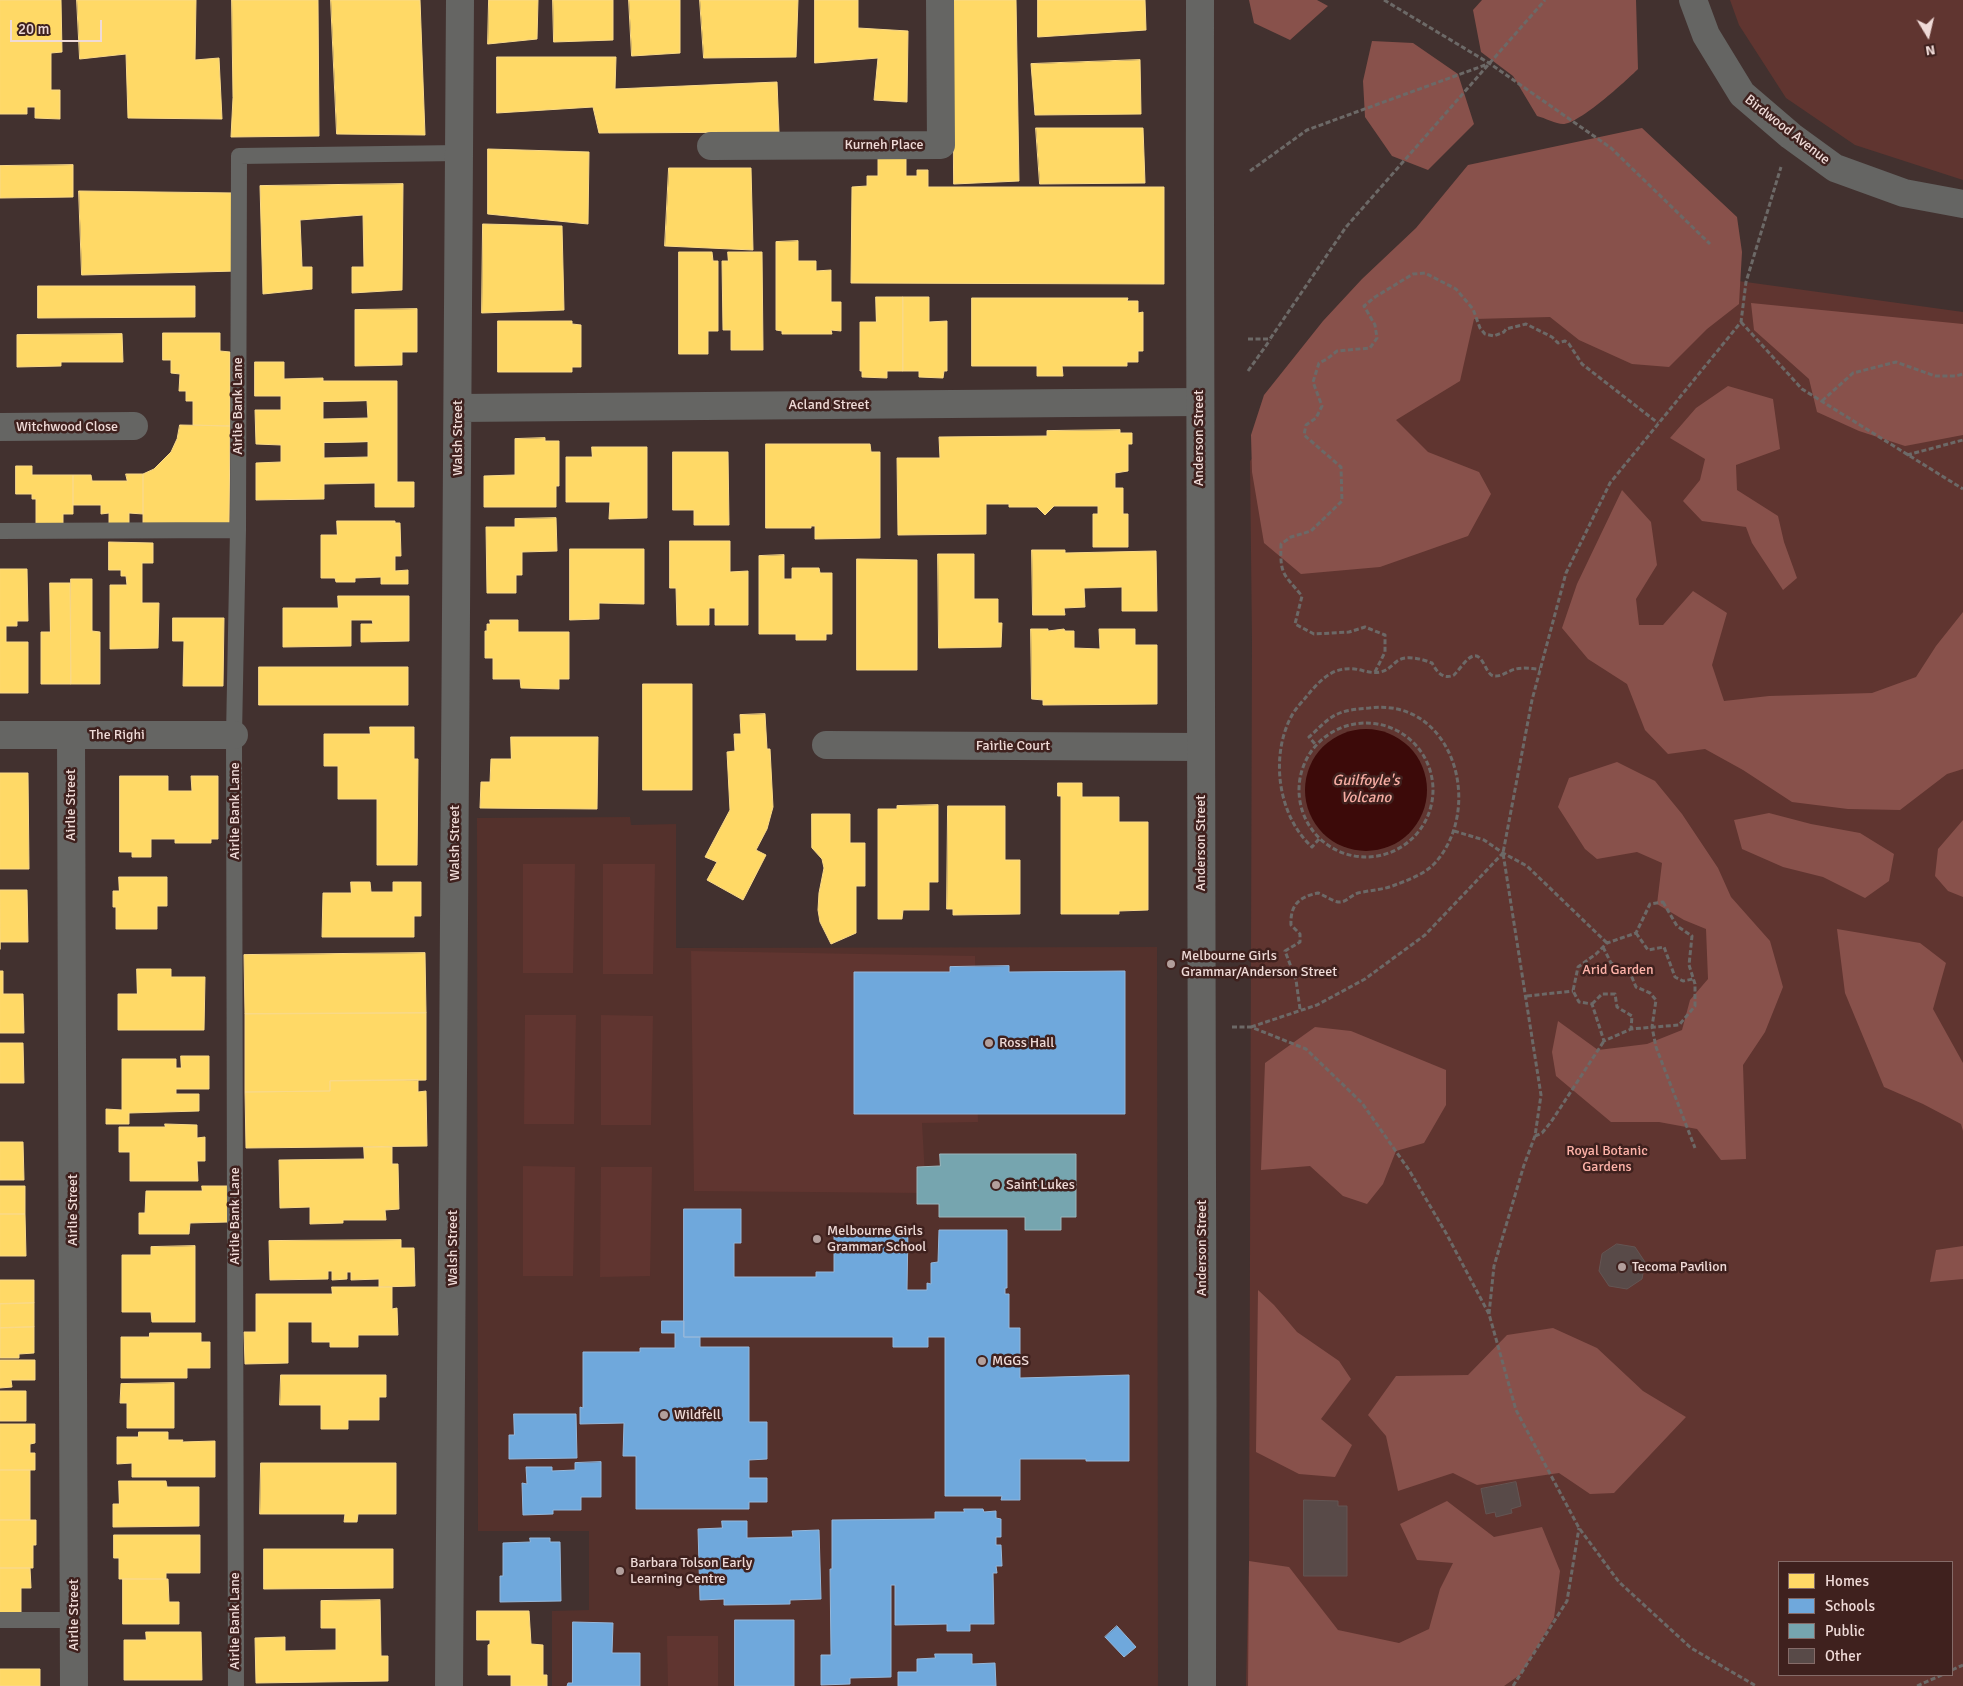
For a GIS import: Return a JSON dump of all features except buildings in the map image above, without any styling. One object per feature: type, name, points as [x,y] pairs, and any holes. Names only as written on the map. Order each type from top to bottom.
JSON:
[{"type":"street","name":"Walsh Street","points":[[449,1686],[460,0]]},
{"type":"street","name":"Kurneh Place","points":[[711,146],[941,145],[940,0]]},
{"type":"street","name":"Anderson Street","points":[[1200,0],[1199,402],[1203,1027],[1202,1686]]},
{"type":"street","name":"Birdwood Avenue","points":[[1693,0],[1706,35],[1742,94],[1791,136],[1835,168],[1904,193],[1963,204]]},
{"type":"street","name":"Acland Street","points":[[458,408],[1199,402]]},
{"type":"street","name":"Witchwood Close","points":[[0,427],[134,426]]},
{"type":"street","name":"The Righi","points":[[0,735],[234,735]]},
{"type":"street","name":"Airlie Street","points":[[71,735],[74,1686]]},
{"type":"street","name":"Fairlie Court","points":[[826,745],[1201,747]]},
{"type":"lane","name":"Airlie Bank Lane","points":[[236,1686],[234,735],[238,530],[239,156],[459,153]]},
{"type":"lane","points":[[0,531],[238,530]]},
{"type":"lane","points":[[0,1620],[74,1620]]},
{"type":"path","points":[[1384,0],[1489,64],[1611,148],[1710,244]]},
{"type":"path","points":[[1248,371],[1346,227],[1545,0]]},
{"type":"path","points":[[1250,171],[1307,130],[1489,64]]},
{"type":"path","points":[[1489,1314],[1494,1266],[1524,1165],[1535,1136],[1541,1095],[1527,996],[1503,853],[1532,700],[1566,573],[1610,483],[1741,322],[1746,282],[1791,136]]},
{"type":"path","points":[[1374,672],[1385,652],[1385,635],[1365,627],[1335,634],[1314,634],[1305,631],[1295,624],[1302,596],[1282,572],[1280,564],[1280,544],[1291,537],[1310,531],[1342,501],[1341,467],[1304,435],[1306,425],[1316,418],[1322,406],[1313,382],[1319,363],[1337,351],[1370,348],[1377,338],[1375,325],[1364,306],[1375,297],[1413,274],[1425,273],[1456,289],[1472,309],[1480,328],[1485,334],[1494,336],[1504,332],[1506,329],[1526,324],[1552,337],[1558,343],[1565,341],[1582,364],[1658,423]]},
{"type":"path","points":[[1741,322],[1802,389],[1963,489]]},
{"type":"path","points":[[1248,339],[1270,339]]},
{"type":"path","points":[[1822,401],[1853,373],[1896,362],[1934,376],[1956,376],[1963,374]]},
{"type":"path","points":[[1907,455],[1963,440]]},
{"type":"path","points":[[1320,840],[1312,847],[1303,839],[1288,811],[1281,787],[1279,763],[1286,727],[1292,716],[1314,687],[1330,674],[1356,668],[1374,672],[1387,670],[1400,659],[1407,658],[1432,663],[1440,675],[1446,677],[1454,676],[1465,662],[1472,657],[1482,660],[1489,675],[1492,676],[1498,676],[1516,669],[1540,669]]},
{"type":"path","points":[[1300,1009],[1296,980],[1285,951],[1300,942],[1300,934],[1291,925],[1290,917],[1302,897],[1318,893],[1337,902],[1344,901],[1357,893],[1390,887],[1419,874],[1434,864],[1446,848],[1454,831],[1458,800],[1456,767],[1438,735],[1422,720],[1391,707],[1348,710],[1333,717],[1310,737],[1316,745]]},
{"type":"path","points":[[1358,722],[1381,724],[1403,732],[1420,748],[1431,768],[1434,791],[1430,814],[1418,834],[1400,848],[1380,856],[1358,857],[1338,852],[1320,840],[1306,822],[1299,802],[1298,780],[1305,760],[1316,745],[1336,729],[1358,722]]},
{"type":"path","points":[[1454,831],[1484,840],[1527,866],[1607,943]]},
{"type":"path","points":[[1203,1027],[1251,1027],[1300,1009],[1317,1005],[1365,979],[1425,935],[1503,853]]},
{"type":"path","points":[[1535,1136],[1542,1133],[1551,1122],[1604,1041],[1631,1029],[1679,1025],[1695,1006],[1695,984],[1689,965],[1692,936],[1677,926],[1663,902],[1650,904],[1636,932],[1607,943],[1578,967],[1574,991],[1578,1002],[1592,1004]]},
{"type":"path","points":[[1636,932],[1648,950],[1664,947],[1675,977],[1683,981],[1693,979]]},
{"type":"path","points":[[1603,947],[1611,964],[1628,968],[1636,986],[1650,993],[1656,1000],[1652,1026],[1656,1047],[1695,1148]]},
{"type":"path","points":[[1527,996],[1574,991]]},
{"type":"path","points":[[1592,1004],[1602,994],[1615,994],[1617,1007],[1632,1016],[1631,1029]]},
{"type":"path","points":[[1592,1004],[1604,1041]]},
{"type":"path","points":[[1251,1027],[1306,1049],[1362,1102],[1409,1170],[1446,1233],[1489,1314],[1516,1410],[1579,1528],[1619,1582],[1691,1648],[1756,1686]]},
{"type":"path","points":[[1513,1686],[1567,1601],[1579,1528]]},
{"type":"path","points":[[1917,1686],[1940,1676]]},
{"type":"shaded area","points":[[1249,0],[1317,0],[1328,6],[1290,40],[1254,23]]},
{"type":"shaded area","points":[[1482,0],[1636,0],[1638,69],[1591,110],[1570,122],[1560,124],[1537,116],[1513,76],[1481,52],[1473,10]]},
{"type":"shaded area","points":[[1372,41],[1413,43],[1458,74],[1474,124],[1428,170],[1392,156],[1365,117],[1363,81]]},
{"type":"shaded area","points":[[1642,128],[1737,217],[1742,252],[1739,304],[1707,329],[1669,367],[1632,364],[1579,340],[1550,317],[1474,319],[1460,381],[1396,420],[1428,452],[1479,472],[1491,494],[1468,536],[1380,567],[1301,574],[1264,543],[1252,472],[1251,435],[1264,395],[1323,321],[1362,279],[1416,228],[1468,165]]},
{"type":"shaded area","points":[[1751,303],[1963,324],[1963,435],[1905,446],[1859,431],[1817,412],[1809,379],[1754,330]]},
{"type":"shaded area","points":[[1728,386],[1773,399],[1780,449],[1736,465],[1737,490],[1778,516],[1784,542],[1797,578],[1783,590],[1752,543],[1746,527],[1702,521],[1683,501],[1700,480],[1705,459],[1670,438],[1696,408]]},
{"type":"shaded area","points":[[1622,490],[1651,522],[1657,565],[1636,599],[1639,625],[1663,625],[1693,591],[1727,613],[1712,665],[1724,701],[1769,696],[1872,693],[1916,677],[1936,646],[1963,612],[1963,769],[1947,774],[1900,810],[1848,809],[1792,802],[1743,770],[1705,749],[1668,754],[1645,730],[1627,684],[1588,659],[1562,628],[1577,584]]},
{"type":"shaded area","points":[[1617,762],[1655,781],[1682,814],[1718,868],[1731,897],[1770,941],[1783,987],[1765,1032],[1743,1065],[1746,1159],[1721,1160],[1697,1129],[1659,1122],[1611,1122],[1556,1076],[1552,1052],[1558,1021],[1598,1050],[1647,1044],[1682,1030],[1690,1000],[1708,979],[1706,929],[1684,920],[1657,904],[1662,863],[1637,852],[1597,859],[1585,849],[1558,807],[1569,778]]},
{"type":"shaded area","points":[[1769,813],[1811,824],[1860,833],[1894,854],[1889,881],[1865,898],[1823,877],[1783,867],[1742,849],[1734,820]]},
{"type":"shaded area","name":"Melbourne Girls Grammar School","points":[[630,817],[631,825],[676,824],[676,948],[1157,947],[1158,1686],[552,1686],[552,1611],[589,1610],[589,1531],[478,1531],[477,818]]},
{"type":"shaded area","points":[[1963,820],[1963,897],[1948,891],[1935,876],[1938,849]]},
{"type":"shaded area","points":[[1837,929],[1920,943],[1946,963],[1933,1009],[1963,1063],[1963,1131],[1961,1124],[1923,1104],[1884,1087],[1845,993]]},
{"type":"shaded area","points":[[1315,1027],[1351,1031],[1446,1070],[1446,1105],[1424,1143],[1396,1151],[1383,1184],[1367,1204],[1343,1196],[1310,1166],[1261,1170],[1265,1063]]},
{"type":"shaded area","points":[[1963,1246],[1963,1279],[1930,1282],[1936,1250]]},
{"type":"shaded area","points":[[1258,1290],[1274,1305],[1297,1332],[1339,1361],[1351,1379],[1321,1419],[1352,1445],[1335,1477],[1299,1474],[1256,1452]]},
{"type":"shaded area","points":[[1553,1328],[1597,1348],[1643,1391],[1686,1417],[1614,1493],[1590,1494],[1559,1473],[1477,1485],[1453,1473],[1398,1491],[1386,1436],[1368,1415],[1396,1376],[1468,1375],[1507,1335]]},
{"type":"shaded area","points":[[1447,1501],[1494,1537],[1542,1527],[1560,1571],[1554,1618],[1521,1674],[1504,1686],[1248,1686],[1249,1561],[1289,1567],[1338,1630],[1399,1643],[1429,1629],[1440,1589],[1453,1563],[1417,1560],[1400,1524]]},
{"type":"green space","points":[[1730,0],[1963,0],[1963,180],[1855,145],[1786,98],[1739,25]]},
{"type":"green space","name":"Royal Botanic Gardens","points":[[1535,256],[1746,282],[1963,312],[1963,1686],[1246,1686],[1249,1561],[1252,641],[1250,461],[1384,301]]},
{"type":"green space","points":[[523,864],[575,864],[573,973],[523,973]]},
{"type":"green space","points":[[603,864],[655,864],[653,974],[603,974]]},
{"type":"green space","points":[[691,951],[975,956],[978,1122],[922,1123],[926,1193],[694,1191]]},
{"type":"green space","points":[[525,1015],[576,1015],[574,1124],[524,1124]]},
{"type":"green space","points":[[601,1015],[653,1016],[651,1125],[601,1125]]},
{"type":"green space","points":[[523,1166],[575,1167],[573,1276],[523,1276]]},
{"type":"green space","points":[[601,1167],[652,1167],[650,1276],[600,1277]]},
{"type":"green space","points":[[667,1636],[718,1636],[718,1686],[668,1686]]},
{"type":"water","name":"Guilfoyle's Volcano","points":[[1366,729],[1378,730],[1389,734],[1400,739],[1409,747],[1417,756],[1422,767],[1426,778],[1426,802],[1422,813],[1417,824],[1409,833],[1400,841],[1389,846],[1378,850],[1366,851],[1354,850],[1343,846],[1332,841],[1323,833],[1315,824],[1310,813],[1306,802],[1305,790],[1306,778],[1310,767],[1315,756],[1323,747],[1332,739],[1343,734],[1354,730]]},
{"type":"place","name":"Melbourne Girls Grammar/Anderson Street","points":[[1171,964]]},
{"type":"place","name":"Ross Hall","points":[[989,1043]]},
{"type":"place","name":"Saint Lukes","points":[[996,1185]]},
{"type":"place","name":"Melbourne Girls Grammar School","points":[[817,1239]]},
{"type":"place","name":"Tecoma Pavilion","points":[[1622,1267]]},
{"type":"place","name":"MGGS","points":[[982,1361]]},
{"type":"place","name":"Wildfell","points":[[664,1415]]},
{"type":"place","name":"Barbara Tolson Early Learning Centre","points":[[620,1571]]},
{"type":"park label","name":"Arid Garden","points":[[1618,970]]}]
